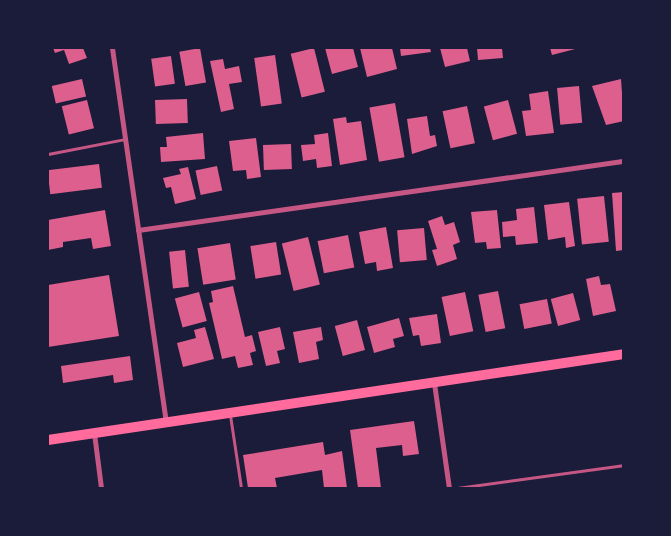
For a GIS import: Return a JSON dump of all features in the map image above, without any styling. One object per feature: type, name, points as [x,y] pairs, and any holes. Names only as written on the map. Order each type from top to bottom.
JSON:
[{"type":"main road","points":[[48,440],[624,354]]},
{"type":"street","points":[[112,48],[166,422]]},
{"type":"street","points":[[138,230],[624,160]]},
{"type":"street","points":[[434,382],[449,488]]},
{"type":"street","points":[[94,433],[102,488]]},
{"type":"lane","points":[[48,154],[126,139]]},
{"type":"lane","points":[[230,412],[241,488]]},
{"type":"lane","points":[[457,488],[624,465]]},
{"type":"building","points":[[53,48],[83,48],[87,58],[69,64],[64,50],[55,53]]},
{"type":"building","points":[[200,48],[206,82],[185,86],[179,52]]},
{"type":"building","points":[[314,48],[325,92],[302,97],[291,54]]},
{"type":"building","points":[[325,48],[353,48],[358,67],[332,74]]},
{"type":"building","points":[[360,48],[392,48],[397,69],[367,77]]},
{"type":"building","points":[[400,48],[430,48],[431,52],[401,56]]},
{"type":"building","points":[[440,48],[467,48],[470,61],[445,67]]},
{"type":"building","points":[[477,48],[502,48],[503,58],[478,60]]},
{"type":"building","points":[[550,48],[579,48],[552,55]]},
{"type":"building","points":[[275,55],[282,104],[261,106],[254,58]]},
{"type":"building","points":[[171,56],[175,84],[155,87],[151,59]]},
{"type":"building","points":[[223,59],[225,69],[239,66],[242,82],[229,84],[234,109],[221,112],[210,61]]},
{"type":"building","points":[[82,79],[86,97],[56,104],[52,86]]},
{"type":"building","points":[[621,79],[624,121],[606,125],[592,86]]},
{"type":"building","points":[[579,86],[582,123],[560,125],[557,88]]},
{"type":"building","points":[[548,91],[554,133],[526,136],[522,111],[531,110],[529,94]]},
{"type":"building","points":[[187,99],[188,123],[156,124],[155,100]]},
{"type":"building","points":[[87,100],[94,128],[69,134],[62,106]]},
{"type":"building","points":[[508,100],[517,134],[493,140],[484,106]]},
{"type":"building","points":[[395,103],[405,157],[379,162],[369,108]]},
{"type":"building","points":[[467,106],[475,143],[450,148],[443,111]]},
{"type":"building","points":[[427,116],[430,136],[435,135],[437,146],[412,154],[407,119]]},
{"type":"building","points":[[346,117],[347,123],[361,121],[367,160],[340,165],[333,119]]},
{"type":"building","points":[[203,133],[205,159],[161,162],[160,147],[167,147],[166,137]]},
{"type":"building","points":[[328,133],[332,166],[317,168],[316,159],[303,161],[301,145],[315,144],[314,135]]},
{"type":"building","points":[[256,138],[261,177],[247,179],[246,170],[233,171],[229,141]]},
{"type":"building","points":[[291,144],[292,169],[264,170],[263,145]]},
{"type":"building","points":[[99,164],[102,188],[50,194],[48,170]]},
{"type":"building","points":[[217,166],[222,190],[201,195],[195,171]]},
{"type":"building","points":[[188,167],[196,199],[175,204],[171,187],[166,188],[163,178],[181,174],[179,169]]},
{"type":"building","points":[[624,192],[624,250],[616,251],[612,193]]},
{"type":"building","points":[[604,196],[609,242],[582,245],[577,199]]},
{"type":"building","points":[[569,202],[575,246],[566,248],[565,237],[548,240],[544,205]]},
{"type":"building","points":[[534,207],[538,243],[516,245],[515,236],[503,237],[502,222],[517,220],[516,209]]},
{"type":"building","points":[[105,210],[111,246],[93,249],[91,238],[63,242],[63,247],[48,250],[48,220]]},
{"type":"building","points":[[497,210],[501,248],[487,249],[486,242],[475,243],[471,212]]},
{"type":"building","points":[[442,216],[445,225],[454,222],[460,242],[453,245],[457,259],[437,266],[432,250],[437,249],[428,221]]},
{"type":"building","points":[[386,227],[393,268],[377,271],[376,262],[365,264],[359,232]]},
{"type":"building","points":[[424,228],[427,260],[400,262],[397,230]]},
{"type":"building","points":[[348,235],[354,267],[324,273],[318,241]]},
{"type":"building","points":[[308,237],[320,285],[294,291],[282,244]]},
{"type":"building","points":[[276,242],[281,275],[255,279],[250,246]]},
{"type":"building","points":[[230,243],[236,280],[203,285],[197,248]]},
{"type":"building","points":[[185,250],[189,287],[173,288],[169,252]]},
{"type":"building","points":[[109,275],[119,336],[48,347],[48,285]]},
{"type":"building","points":[[599,276],[601,285],[610,284],[616,311],[593,316],[586,279]]},
{"type":"building","points":[[233,286],[245,337],[252,335],[256,351],[250,353],[253,365],[238,368],[235,356],[222,359],[209,303],[213,302],[211,291]]},
{"type":"building","points":[[498,291],[505,328],[486,332],[478,295]]},
{"type":"building","points":[[199,292],[207,321],[183,327],[175,298]]},
{"type":"building","points":[[465,292],[473,331],[450,336],[442,297]]},
{"type":"building","points":[[573,293],[580,320],[558,326],[551,299]]},
{"type":"building","points":[[547,299],[552,324],[524,329],[520,304]]},
{"type":"building","points":[[437,314],[441,343],[421,346],[419,335],[413,336],[409,318]]},
{"type":"building","points":[[399,318],[404,336],[393,339],[395,347],[374,353],[367,327]]},
{"type":"building","points":[[357,320],[365,350],[343,356],[335,326]]},
{"type":"building","points":[[205,327],[214,359],[183,367],[177,343],[196,338],[194,330]]},
{"type":"building","points":[[280,327],[285,349],[277,351],[280,363],[266,366],[258,332]]},
{"type":"building","points":[[321,327],[323,340],[316,342],[319,359],[299,363],[293,332]]},
{"type":"building","points":[[130,356],[133,380],[114,383],[113,375],[63,383],[61,366]]},
{"type":"building","points":[[414,421],[419,454],[403,456],[402,445],[376,448],[381,488],[358,488],[350,430]]},
{"type":"building","points":[[323,442],[325,455],[342,451],[347,488],[324,488],[322,470],[275,478],[277,488],[248,488],[243,455]]}]
